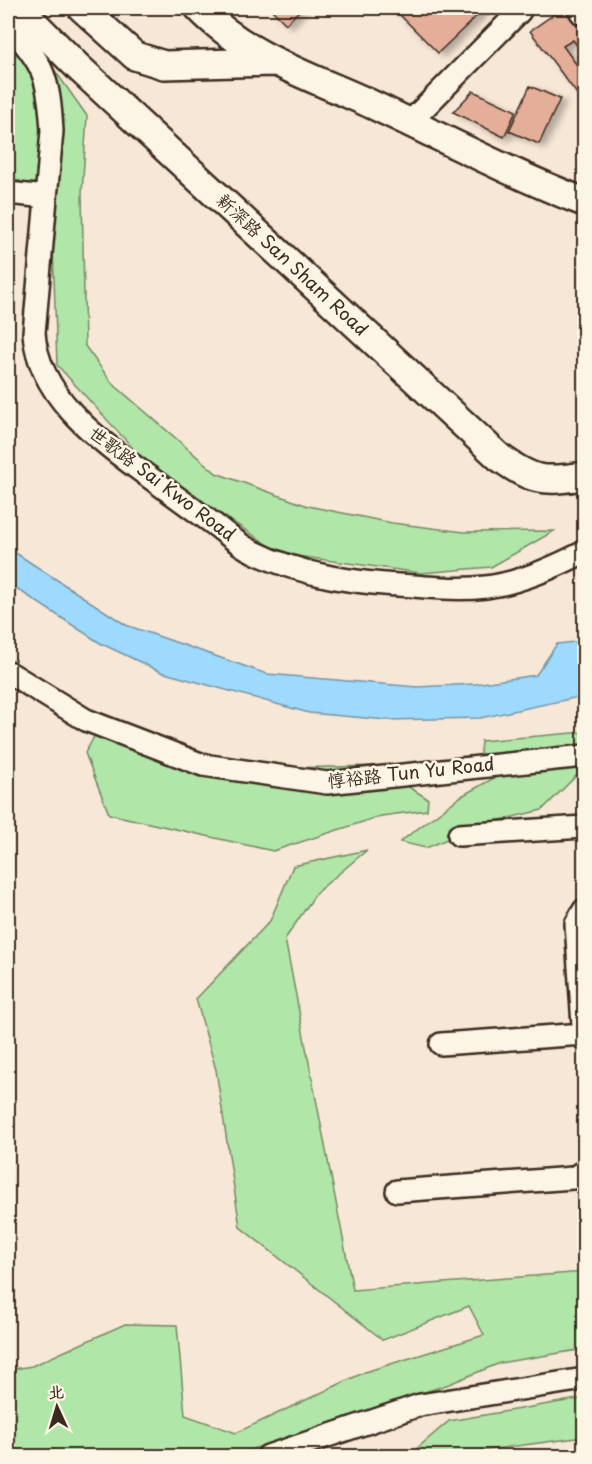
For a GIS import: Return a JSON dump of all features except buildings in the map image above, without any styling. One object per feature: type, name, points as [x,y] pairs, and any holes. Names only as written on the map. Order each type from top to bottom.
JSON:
[{"type":"main road","name":"新深路 San Sham Road","points":[[19,8],[78,67],[499,457],[524,474],[548,481],[585,476]]},
{"type":"main road","points":[[82,8],[135,56],[164,65],[274,62]]},
{"type":"main road","points":[[199,8],[210,19],[274,62],[585,202]]},
{"type":"street","points":[[410,122],[520,11],[520,8]]},
{"type":"street","name":"世歌路 Sai Kwo Road","points":[[8,25],[30,49],[46,78],[52,131],[34,333],[35,348],[50,382],[76,416],[105,445],[249,550],[287,567],[336,580],[450,588],[487,587],[511,581],[585,552]]},
{"type":"street","points":[[8,193],[46,197]]},
{"type":"street","name":"惇裕路 Tun Yu Road","points":[[8,672],[86,720],[203,765],[327,783],[585,756]]},
{"type":"street","points":[[459,835],[585,827]]},
{"type":"street","points":[[441,1044],[584,1036],[576,924],[585,910]]},
{"type":"street","points":[[397,1191],[573,1178],[585,1171]]},
{"type":"street","points":[[268,1456],[420,1406],[585,1379]]},
{"type":"green space","points":[[8,43],[18,55],[51,65],[87,116],[82,193],[85,346],[112,383],[216,473],[308,506],[392,523],[464,532],[554,531],[491,567],[421,573],[282,554],[152,469],[57,365],[52,219],[20,181],[8,179]]},
{"type":"green space","points":[[100,726],[155,757],[224,756],[283,768],[376,766],[428,799],[427,810],[381,816],[273,851],[109,814],[85,753]]},
{"type":"green space","points":[[584,732],[584,748],[480,754],[481,741]]},
{"type":"green space","points":[[584,763],[584,776],[581,771],[542,810],[483,824],[426,848],[400,842],[460,797],[508,770]]},
{"type":"green space","points":[[367,850],[317,892],[285,939],[353,1290],[584,1272],[584,1349],[500,1363],[449,1384],[231,1456],[8,1456],[8,1370],[32,1366],[125,1324],[177,1325],[185,1415],[236,1433],[365,1372],[484,1335],[469,1306],[383,1340],[240,1227],[216,1070],[196,999],[270,921],[293,866]]},
{"type":"green space","points":[[584,1398],[584,1437],[442,1456],[408,1456],[449,1421]]},
{"type":"water","points":[[8,548],[126,625],[267,674],[417,687],[475,684],[536,675],[557,644],[584,641],[584,696],[480,718],[387,720],[309,713],[161,672],[100,643],[8,583]]}]
